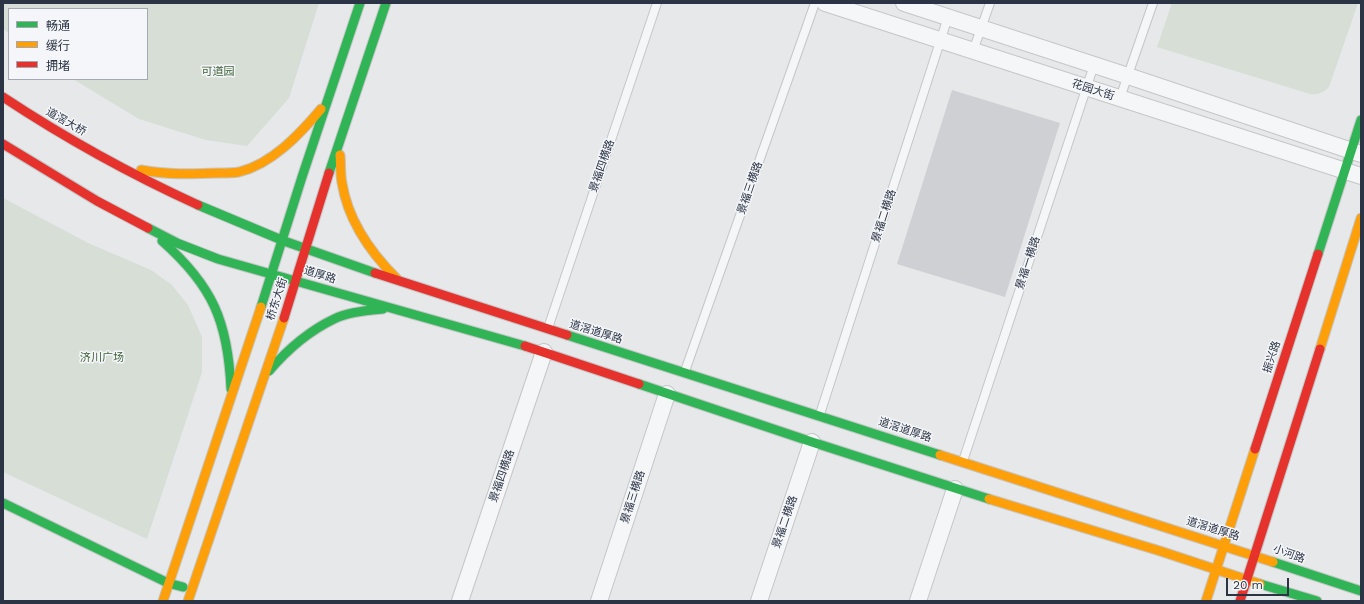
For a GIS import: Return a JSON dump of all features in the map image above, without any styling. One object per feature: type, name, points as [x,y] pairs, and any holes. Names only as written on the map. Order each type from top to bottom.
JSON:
[{"type":"main road","name":"桥东大街","points":[[163,601],[232,398],[360,3]]},
{"type":"main road","name":"桥东大街","points":[[188,601],[296,281],[386,3]]},
{"type":"main road","name":"道滘大桥","points":[[3,97],[42,123],[118,166]]},
{"type":"main road","points":[[118,166],[172,175],[206,175],[239,172],[265,160],[283,148],[308,125],[327,102]]},
{"type":"main road","name":"振兴路","points":[[1206,601],[1345,171],[1356,152],[1361,120]]},
{"type":"main road","name":"道厚路","points":[[3,144],[97,201],[177,243],[212,257],[544,352]]},
{"type":"main road","points":[[339,145],[342,184],[348,208],[362,238],[381,263],[401,282]]},
{"type":"main road","name":"道厚路","points":[[118,166],[238,223],[282,240],[401,282],[547,329]]},
{"type":"main road","points":[[1240,601],[1361,218]]},
{"type":"main road","points":[[141,224],[169,247],[188,267],[207,292],[220,319],[226,343],[232,398]]},
{"type":"main road","points":[[264,376],[283,355],[305,337],[335,318],[368,310],[391,308]]},
{"type":"main road","name":"道滘道厚路","points":[[547,329],[1254,555]]},
{"type":"main road","points":[[544,352],[955,489],[1160,551],[1246,580],[1317,601]]},
{"type":"main road","points":[[3,503],[168,583],[191,589]]},
{"type":"main road","name":"小河路","points":[[1254,555],[1361,591]]},
{"type":"street","name":"花园大街","points":[[824,3],[1361,176]]},
{"type":"street","points":[[904,3],[1356,152]]},
{"type":"street","name":"景福四横路","points":[[460,601],[544,352]]},
{"type":"street","name":"景福三横路","points":[[599,601],[667,394]]},
{"type":"street","name":"景福二横路","points":[[759,601],[812,442]]},
{"type":"street","points":[[918,601],[955,489]]},
{"type":"lane","name":"景福四横路","points":[[547,329],[657,3]]},
{"type":"lane","name":"景福三横路","points":[[685,372],[815,3]]},
{"type":"lane","points":[[973,51],[990,3]]},
{"type":"lane","points":[[1120,98],[1153,3]]},
{"type":"lane","name":"景福二横路","points":[[819,415],[948,18]]},
{"type":"lane","name":"景福一横路","points":[[962,462],[1094,65]]},
{"type":"green space","name":"可道园","points":[[3,3],[319,3],[289,98],[247,146],[206,140],[139,119],[75,80],[148,80],[148,8],[8,8],[8,32],[3,29]]},
{"type":"green space","points":[[1172,3],[1358,3],[1329,87],[1325,91],[1318,94],[1310,94],[1157,47]]},
{"type":"green space","name":"济川广场","points":[[3,198],[88,243],[151,270],[172,285],[188,305],[202,337],[202,372],[147,539],[3,472]]},
{"type":"building","points":[[952,90],[1060,123],[1005,297],[897,264]]},
{"type":"traffic: fast","points":[[261,307],[302,177],[360,3]]},
{"type":"traffic: fast","points":[[329,173],[386,3]]},
{"type":"traffic: fast","points":[[1318,254],[1361,120]]},
{"type":"traffic: fast","points":[[198,205],[284,241],[375,273]]},
{"type":"traffic: fast","points":[[148,228],[177,243],[218,259],[525,346]]},
{"type":"traffic: fast","points":[[162,241],[194,274],[214,307],[226,344],[231,389]]},
{"type":"traffic: fast","points":[[269,371],[299,342],[316,329],[334,319],[345,315],[383,309]]},
{"type":"traffic: fast","points":[[567,335],[940,455]]},
{"type":"traffic: fast","points":[[639,384],[989,499]]},
{"type":"traffic: fast","points":[[3,503],[168,583],[183,587]]},
{"type":"traffic: fast","points":[[1273,562],[1361,591]]},
{"type":"traffic: fast","points":[[1260,584],[1317,601]]},
{"type":"traffic: slow","points":[[141,170],[151,172],[201,174],[239,172],[251,168],[274,155],[295,138],[321,109]]},
{"type":"traffic: slow","points":[[340,155],[341,179],[349,210],[369,247],[397,279]]},
{"type":"traffic: slow","points":[[1320,349],[1361,218]]},
{"type":"traffic: slow","points":[[163,601],[261,307]]},
{"type":"traffic: slow","points":[[188,601],[284,318]]},
{"type":"traffic: slow","points":[[1206,601],[1255,449]]},
{"type":"traffic: slow","points":[[940,455],[1273,562]]},
{"type":"traffic: slow","points":[[989,499],[1160,551],[1260,584]]},
{"type":"traffic: jam","points":[[3,97],[98,155],[198,205]]},
{"type":"traffic: jam","points":[[3,144],[97,201],[148,228]]},
{"type":"traffic: jam","points":[[284,318],[329,173]]},
{"type":"traffic: jam","points":[[1255,449],[1318,254]]},
{"type":"traffic: jam","points":[[375,273],[567,335]]},
{"type":"traffic: jam","points":[[525,346],[639,384]]},
{"type":"traffic: jam","points":[[1240,601],[1320,349]]}]
